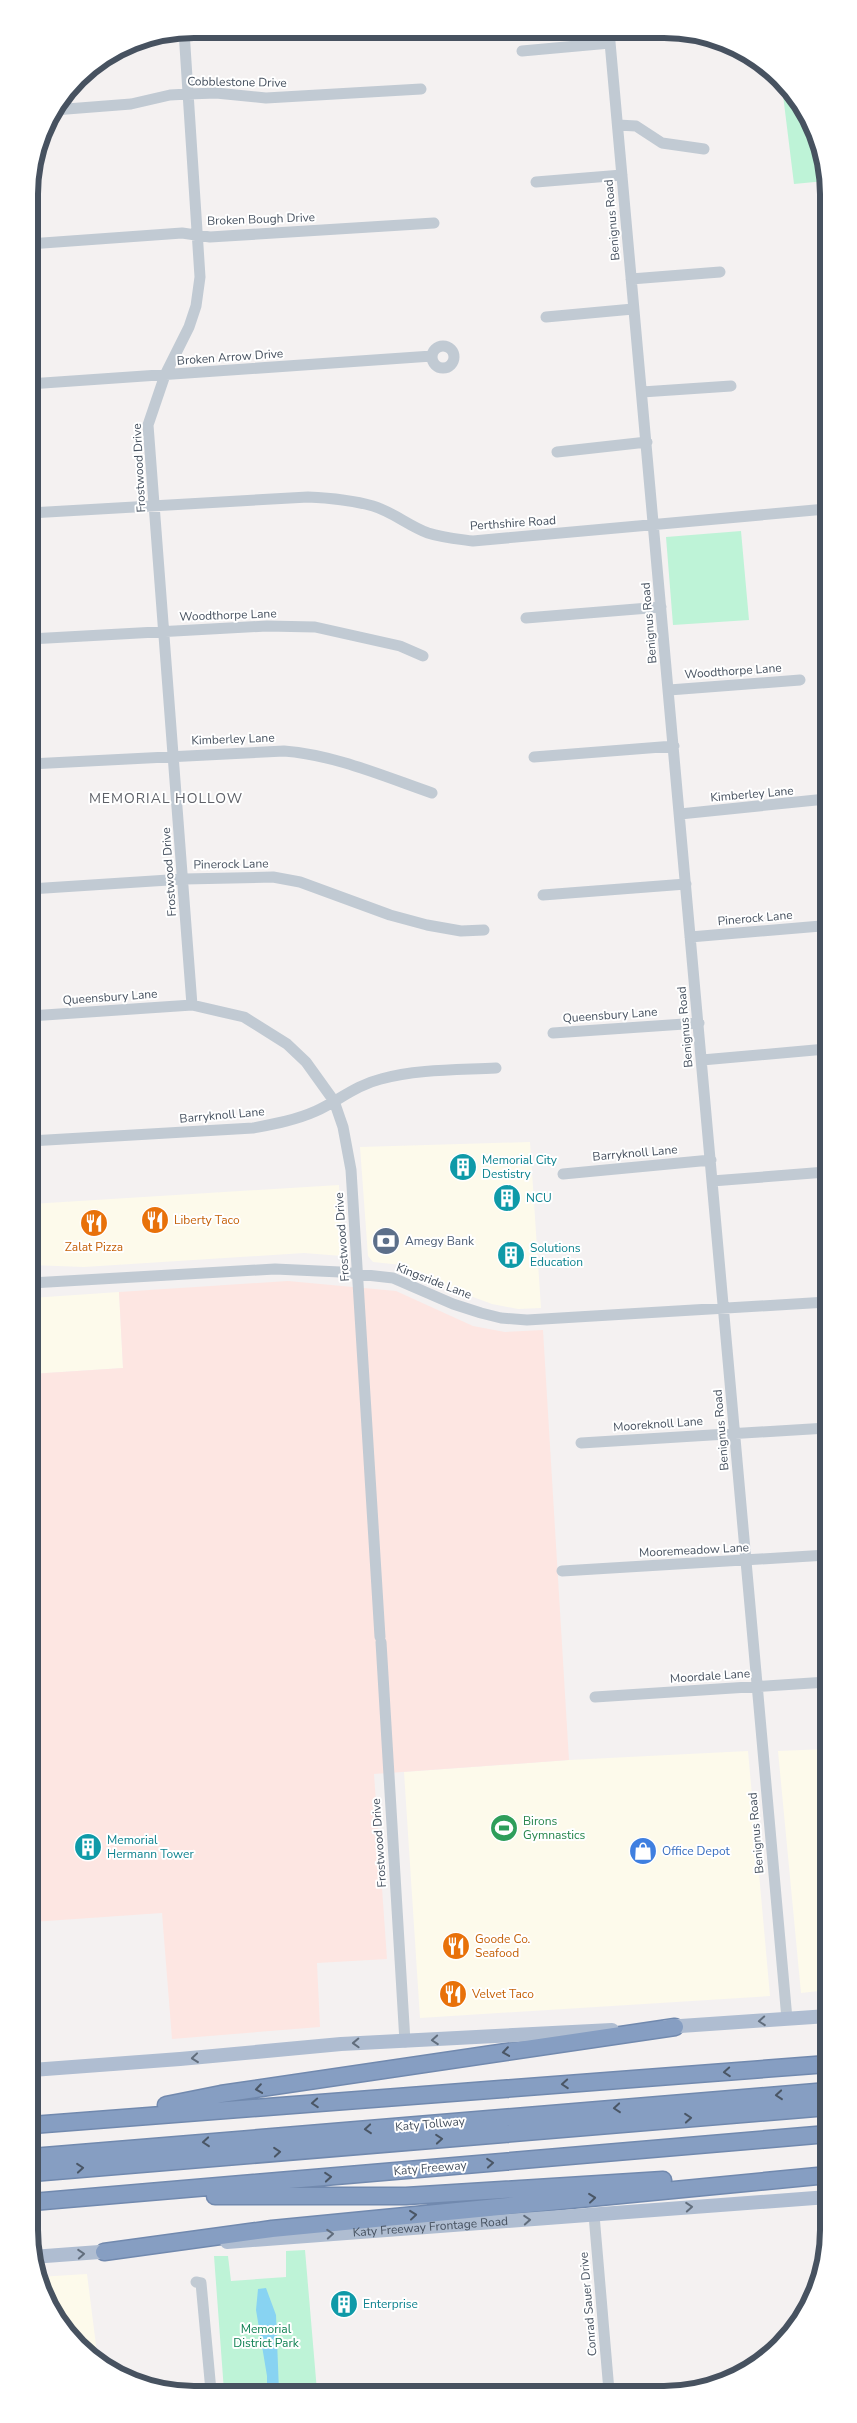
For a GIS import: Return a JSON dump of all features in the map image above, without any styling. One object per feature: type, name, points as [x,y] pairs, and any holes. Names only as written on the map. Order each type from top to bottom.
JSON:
[{"type":"highway","points":[[92,2119],[221,2094],[676,2027]]},
{"type":"highway","points":[[38,2124],[819,2065]]},
{"type":"highway","name":"Katy Tollway","points":[[38,2156],[819,2092]]},
{"type":"highway","name":"Katy Tollway","points":[[38,2172],[819,2108]]},
{"type":"highway","name":"Katy Freeway","points":[[38,2202],[819,2135]]},
{"type":"highway","points":[[762,2139],[819,2140]]},
{"type":"highway","points":[[106,2196],[416,2196],[819,2171]]},
{"type":"highway","points":[[104,2252],[272,2229],[819,2176]]},
{"type":"main road","points":[[38,2070],[341,2044],[676,2027],[819,2017]]},
{"type":"main road","name":"Katy Freeway Frontage Road","points":[[40,2256],[819,2198]]},
{"type":"street","name":"Frostwood Drive","points":[[184,38],[200,277],[196,306],[189,327],[165,375],[148,425],[184,879],[192,1005],[244,1017],[267,1030],[306,1062],[334,1101],[343,1127],[352,1170],[405,2042]]},
{"type":"street","points":[[522,51],[604,38]]},
{"type":"street","name":"Benignus Road","points":[[610,38],[787,2019]]},
{"type":"street","name":"Cobblestone Drive","points":[[63,109],[131,104],[170,95],[216,93],[266,98],[420,88]]},
{"type":"street","points":[[618,126],[636,126],[662,143],[704,149]]},
{"type":"street","points":[[536,182],[622,175]]},
{"type":"street","name":"Broken Bough Drive","points":[[38,243],[182,233],[210,237],[434,223]]},
{"type":"street","points":[[631,279],[720,272]]},
{"type":"street","points":[[546,317],[633,309]]},
{"type":"street","name":"Broken Arrow Drive","points":[[38,383],[432,356]]},
{"type":"street","points":[[642,392],[731,386]]},
{"type":"street","points":[[557,452],[647,442]]},
{"type":"street","name":"Perthshire Road","points":[[38,512],[308,497],[341,499],[374,506],[404,519],[427,532],[450,539],[474,541],[820,510]]},
{"type":"street","points":[[526,618],[661,607]]},
{"type":"street","name":"Woodthorpe Lane","points":[[38,639],[267,626],[315,627],[400,646],[423,656]]},
{"type":"street","name":"Woodthorpe Lane","points":[[669,690],[800,680]]},
{"type":"street","points":[[534,756],[674,746]]},
{"type":"street","name":"Kimberley Lane","points":[[38,764],[256,751],[310,753],[432,793]]},
{"type":"street","name":"Kimberley Lane","points":[[680,814],[820,800]]},
{"type":"street","name":"Pinerock Lane","points":[[38,888],[184,879],[273,877],[300,882],[390,915],[427,925],[461,931],[484,930]]},
{"type":"street","points":[[543,895],[686,884]]},
{"type":"street","name":"Pinerock Lane","points":[[690,937],[820,926]]},
{"type":"street","name":"Queensbury Lane","points":[[38,1015],[192,1005]]},
{"type":"street","name":"Queensbury Lane","points":[[553,1033],[699,1022]]},
{"type":"street","points":[[702,1060],[820,1050]]},
{"type":"street","name":"Barryknoll Lane","points":[[38,1141],[252,1128],[308,1114],[356,1088],[381,1078],[416,1073],[496,1068]]},
{"type":"street","name":"Barryknoll Lane","points":[[563,1174],[711,1160]]},
{"type":"street","points":[[712,1181],[820,1173]]},
{"type":"street","name":"Kingsride Lane","points":[[38,1283],[276,1269],[358,1273],[393,1278],[453,1304],[501,1318],[527,1320],[819,1302]]},
{"type":"street","name":"Mooreknoll Lane","points":[[581,1443],[819,1428]]},
{"type":"street","name":"Mooremeadow Lane","points":[[562,1571],[819,1555]]},
{"type":"street","name":"Moordale Lane","points":[[595,1697],[819,1682]]},
{"type":"street","name":"Conrad Sauer Drive","points":[[594,2214],[610,2386]]},
{"type":"street","points":[[196,2282],[201,2283],[211,2386]]},
{"type":"shaded area","points":[[530,1142],[541,1308],[518,1309],[492,1304],[465,1294],[402,1265],[373,1262],[368,1256],[360,1147]]},
{"type":"shaded area","points":[[339,1185],[342,1256],[304,1253],[84,1267],[38,1265],[38,1204]]},
{"type":"shaded area","points":[[288,1281],[396,1291],[473,1326],[505,1332],[543,1330],[569,1760],[374,1774],[387,1959],[317,1963],[320,2027],[172,2039],[162,1913],[38,1922],[38,1374],[123,1368],[119,1292]]},
{"type":"shaded area","points":[[119,1292],[123,1368],[38,1374],[38,1298]]},
{"type":"shaded area","points":[[819,1749],[819,1991],[801,1993],[778,1751]]},
{"type":"shaded area","points":[[748,1751],[770,1996],[420,2018],[404,1772],[569,1760]]},
{"type":"shaded area","points":[[87,2274],[97,2351],[83,2340],[64,2316],[45,2277]]},
{"type":"green space","points":[[783,95],[799,116],[808,134],[818,173],[819,182],[794,184]]},
{"type":"green space","points":[[741,531],[749,620],[673,625],[666,537]]},
{"type":"green space","name":"Memorial District Park","points":[[305,2250],[317,2386],[224,2386],[214,2256],[228,2256],[231,2281],[286,2277],[286,2251]]},
{"type":"water","points":[[266,2288],[276,2315],[279,2386],[267,2386],[256,2310],[258,2289]]},
{"type":"place","name":"Memorial City Destistry","points":[[463,1167]]},
{"type":"place","name":"NCU","points":[[507,1198]]},
{"type":"place","name":"Liberty Taco","points":[[155,1220]]},
{"type":"place","name":"Zalat Pizza","points":[[94,1223]]},
{"type":"place","name":"Amegy Bank","points":[[386,1241]]},
{"type":"place","name":"Solutions Education","points":[[511,1255]]},
{"type":"place","name":"Birons Gymnastics","points":[[504,1828]]},
{"type":"place","name":"Memorial Hermann Tower","points":[[88,1847]]},
{"type":"place","name":"Office Depot","points":[[643,1851]]},
{"type":"place","name":"Goode Co. Seafood","points":[[456,1946]]},
{"type":"place","name":"Velvet Taco","points":[[453,1994]]},
{"type":"place","name":"Enterprise","points":[[344,2304]]},
{"type":"district","name":"MEMORIAL HOLLOW","points":[[166,798]]}]
